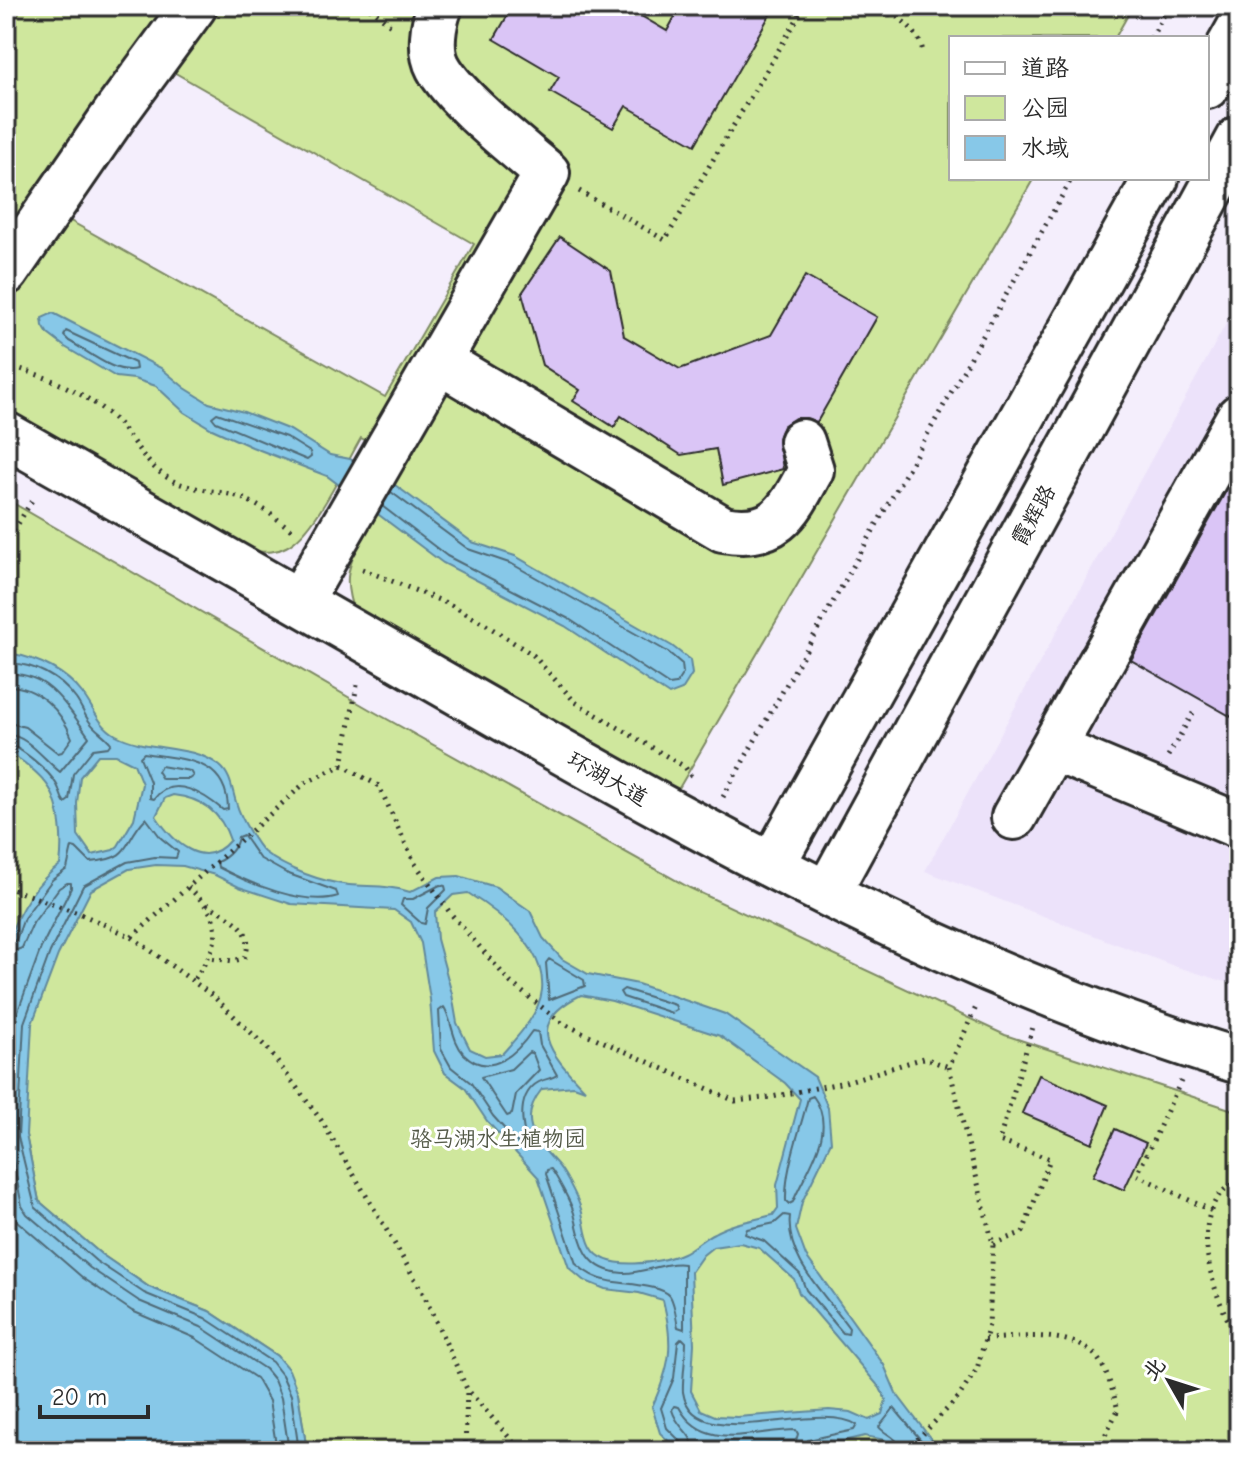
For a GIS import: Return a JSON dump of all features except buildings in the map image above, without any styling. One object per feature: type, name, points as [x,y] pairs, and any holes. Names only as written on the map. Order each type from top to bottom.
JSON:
[{"type":"street","points":[[6,272],[194,6]]},
{"type":"street","points":[[300,601],[547,173],[467,101],[437,65],[434,31],[440,6]]},
{"type":"street","points":[[1209,82],[1239,29]]},
{"type":"street","name":"霞辉路","points":[[828,892],[1239,139]]},
{"type":"street","points":[[772,865],[1155,180]]},
{"type":"street","points":[[439,361],[723,529],[739,532],[758,530],[776,523],[784,515],[811,470],[802,442]]},
{"type":"street","points":[[1014,817],[1239,417]]},
{"type":"street","name":"环湖大道","points":[[6,435],[640,797],[772,865],[863,911],[993,970],[1172,1041],[1239,1061]]},
{"type":"street","points":[[1053,748],[1239,826]]},
{"type":"path","points":[[547,173],[665,240],[805,6]]},
{"type":"path","points":[[842,6],[888,13],[897,18],[915,33],[922,43],[923,53]]},
{"type":"path","points":[[1152,36],[1169,6]]},
{"type":"path","points":[[705,830],[1071,180]]},
{"type":"path","points":[[6,544],[39,489]]},
{"type":"path","points":[[342,765],[365,640]]},
{"type":"path","points":[[132,937],[305,783],[342,765]]},
{"type":"path","points":[[342,765],[379,786],[414,862],[451,914],[511,983],[562,1023],[735,1101],[845,1082],[924,1058],[949,1067]]},
{"type":"path","points":[[6,887],[81,914],[132,937],[213,996],[267,1048],[321,1120],[423,1293],[467,1389],[521,1451]]},
{"type":"path","points":[[188,887],[247,934],[250,946],[244,958],[233,961],[209,958]]},
{"type":"path","points":[[193,981],[209,958],[215,941],[215,920],[207,904]]},
{"type":"path","points":[[906,1451],[958,1398],[977,1369],[989,1325],[993,1244],[949,1067],[993,970]]},
{"type":"path","points":[[993,1244],[1023,1232],[1050,1159],[999,1141],[1034,1022]]},
{"type":"path","points":[[1181,1080],[1137,1175],[1212,1211]]},
{"type":"path","points":[[1239,1181],[1222,1192],[1212,1211],[1207,1261],[1226,1320],[1239,1339]]},
{"type":"path","points":[[985,1339],[1059,1339],[1090,1350],[1108,1376],[1118,1410],[1097,1451]]},
{"type":"path","points":[[465,1451],[467,1389]]},
{"type":"shaded area","points":[[1239,300],[1239,986],[1174,966],[925,871]]},
{"type":"green space","points":[[6,6],[179,6],[6,256]]},
{"type":"green space","points":[[209,6],[1133,6],[1116,36],[949,36],[949,180],[1033,180],[675,795],[355,615],[348,587],[351,565],[363,535],[403,462],[361,438],[308,528],[286,547],[263,552],[255,551],[6,417],[6,301],[65,218],[385,397],[474,244],[165,67]]},
{"type":"green space","name":"骆马湖水生植物园","points":[[6,499],[369,709],[690,888],[1005,1035],[1239,1112],[1239,1451],[307,1451],[298,1393],[277,1356],[209,1311],[149,1287],[101,1254],[39,1201],[26,1135],[6,1137]]},
{"type":"water","points":[[53,313],[161,368],[209,403],[244,412],[290,430],[330,455],[350,459],[391,482],[472,542],[515,556],[672,646],[690,660],[692,674],[682,690],[669,695],[565,626],[443,563],[327,476],[212,429],[184,412],[156,386],[116,377],[65,347],[43,326],[42,318]]},
{"type":"water","points":[[14,654],[23,656],[60,673],[76,686],[100,721],[116,735],[142,744],[196,754],[220,766],[229,779],[239,810],[253,837],[264,852],[283,864],[316,878],[338,883],[410,892],[439,877],[459,876],[496,887],[530,911],[543,938],[562,959],[588,974],[638,984],[725,1014],[815,1077],[828,1108],[831,1142],[802,1202],[796,1229],[806,1256],[884,1365],[896,1393],[940,1451],[894,1451],[885,1440],[865,1436],[827,1445],[778,1451],[690,1451],[675,1447],[660,1433],[652,1407],[669,1355],[669,1330],[663,1300],[639,1293],[605,1289],[583,1280],[569,1268],[538,1177],[487,1121],[465,1088],[445,1073],[434,1051],[421,943],[411,922],[394,910],[291,904],[239,887],[215,875],[183,866],[156,865],[129,869],[91,890],[58,955],[32,1024],[26,1135],[39,1201],[101,1254],[149,1287],[209,1311],[277,1356],[289,1370],[298,1393],[307,1451],[6,1451],[6,945],[27,900],[60,865],[61,846],[59,816],[50,789],[36,772],[6,750],[6,657]],"holes":[[[98,755],[116,755],[134,764],[142,784],[134,819],[113,850],[92,855],[78,835],[80,777]],[[173,795],[193,799],[209,808],[216,814],[230,840],[210,853],[190,850],[171,835],[156,816],[165,798]],[[468,893],[507,921],[537,960],[542,990],[537,1008],[502,1054],[485,1056],[470,1049],[457,1023],[437,939],[435,912],[453,895]],[[581,995],[612,1001],[720,1036],[785,1083],[800,1099],[777,1185],[778,1208],[773,1215],[728,1227],[683,1253],[661,1260],[620,1263],[598,1255],[589,1242],[580,1206],[570,1183],[531,1128],[531,1110],[542,1089],[574,1086],[585,1090],[553,1052],[547,1029],[552,1017]],[[740,1243],[759,1248],[794,1279],[799,1293],[880,1388],[886,1400],[882,1414],[869,1420],[851,1412],[829,1410],[737,1417],[715,1416],[701,1410],[691,1391],[694,1344],[691,1272],[713,1247]]]}]
